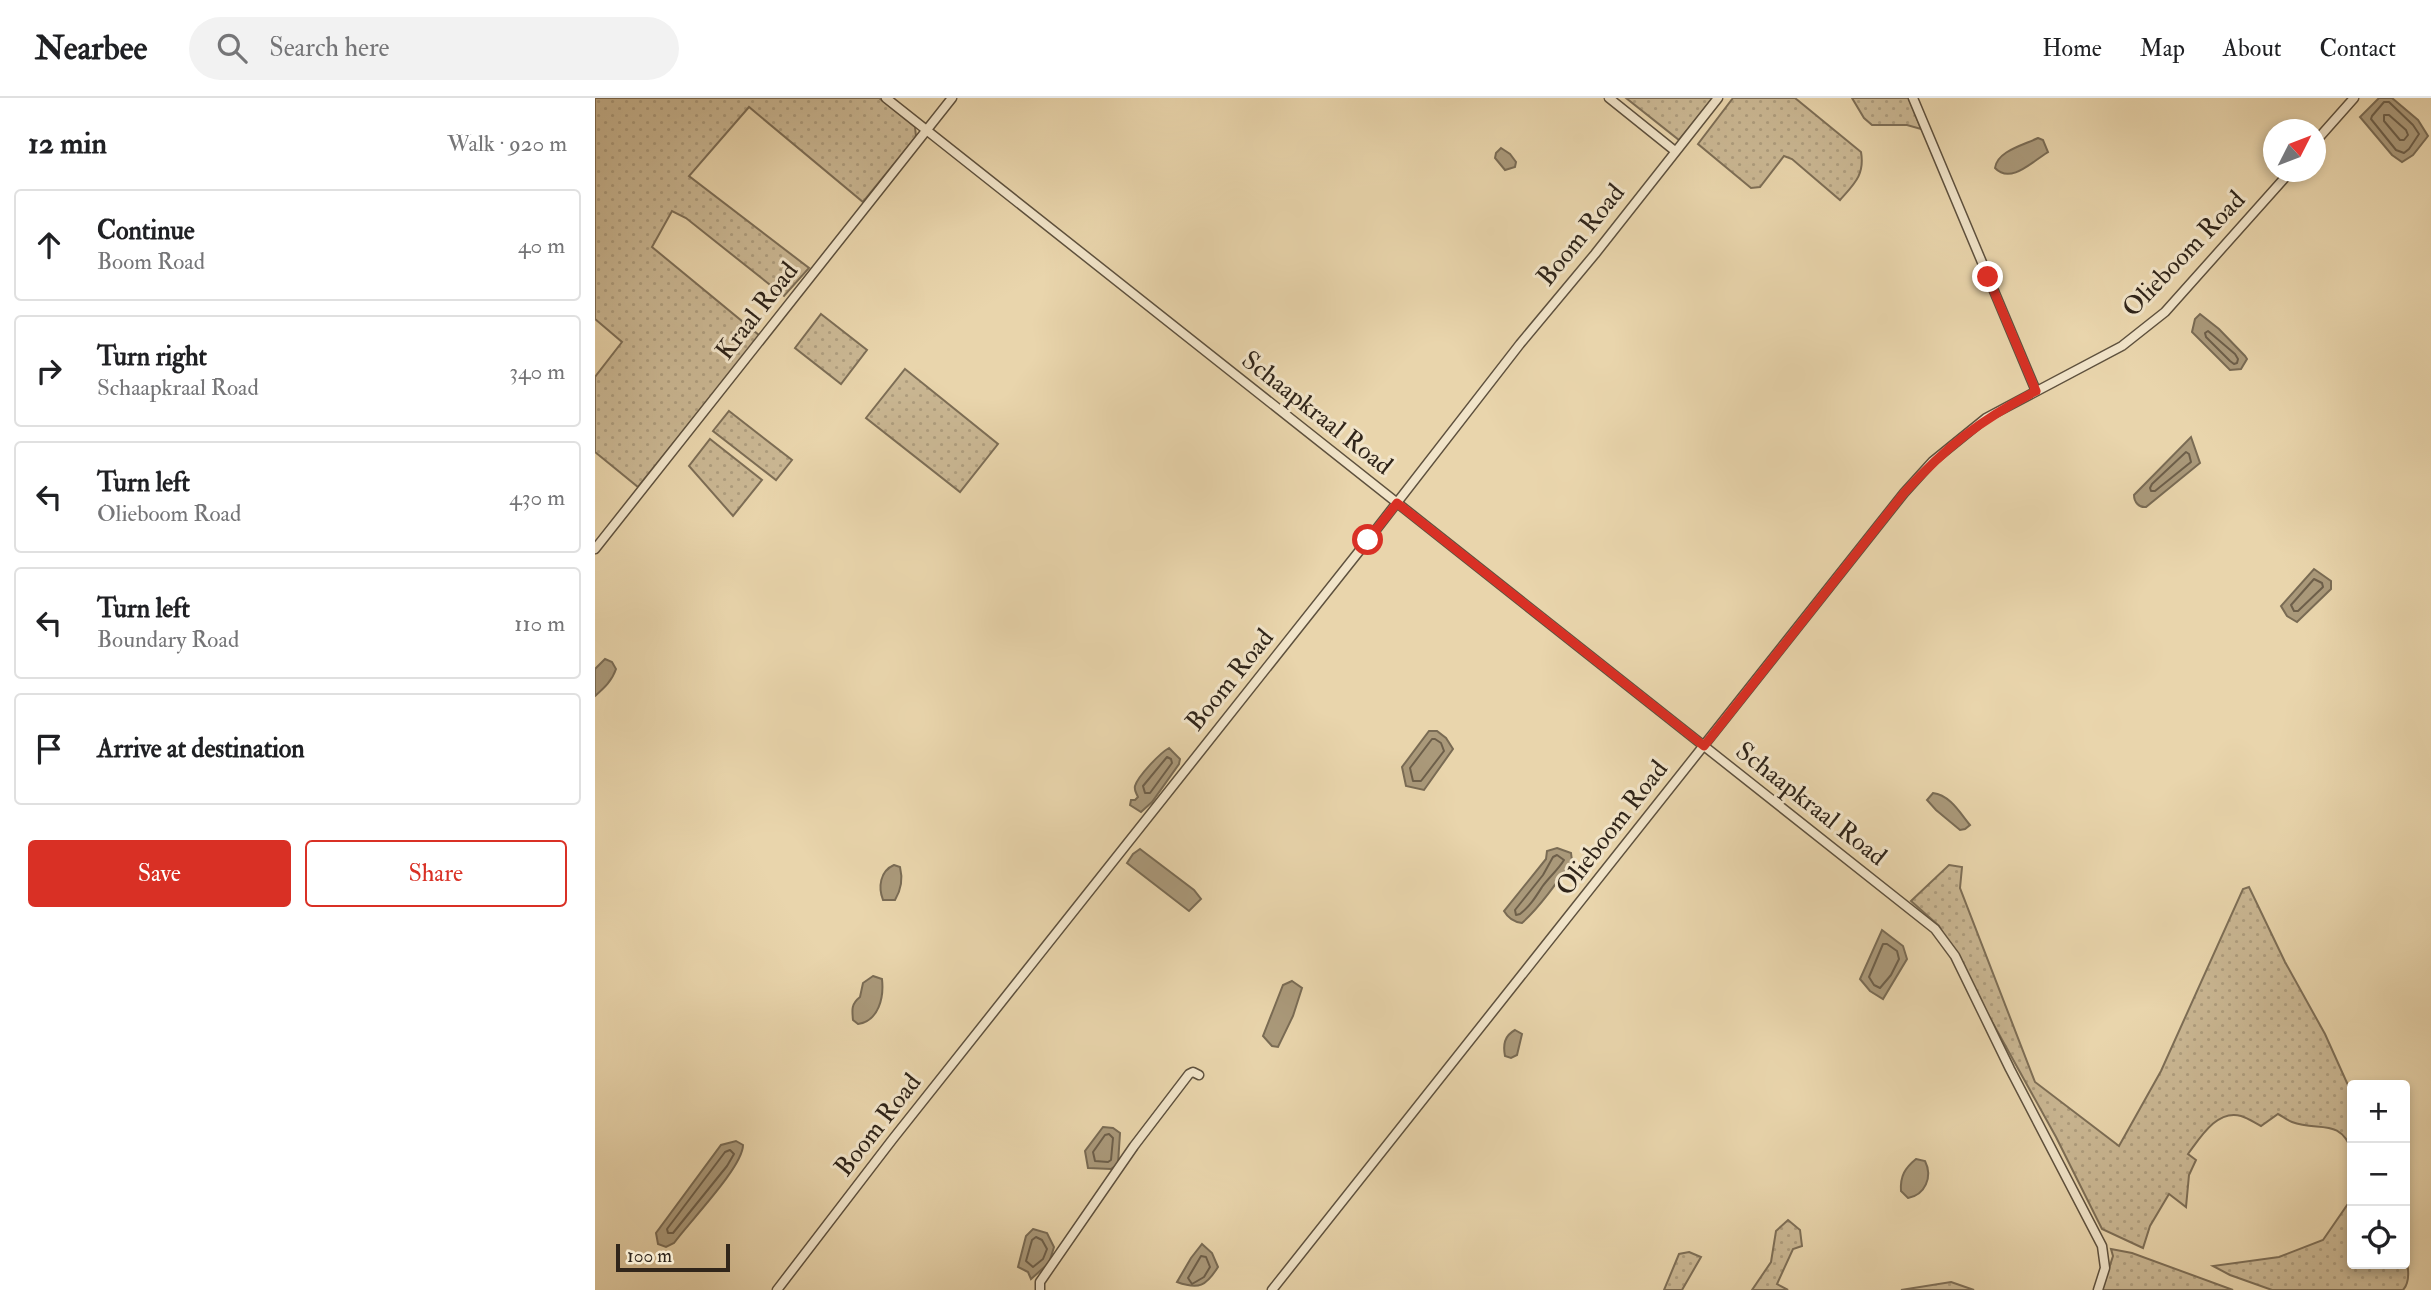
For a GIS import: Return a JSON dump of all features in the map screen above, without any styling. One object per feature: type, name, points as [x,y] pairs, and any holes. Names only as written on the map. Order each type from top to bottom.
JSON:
[{"type":"street","name":"Schaapkraal Road","points":[[886,98],[1935,929],[1955,956],[2102,1246],[2105,1268],[2098,1290]]},
{"type":"street","name":"Kraal Road","points":[[595,549],[952,98]]},
{"type":"street","points":[[1609,98],[1675,151]]},
{"type":"street","name":"Boom Road","points":[[777,1290],[892,1140],[1717,98]]},
{"type":"street","points":[[1913,98],[2036,391]]},
{"type":"street","points":[[2326,130],[2354,98]]},
{"type":"street","name":"Olieboom Road","points":[[1272,1290],[1904,493],[1933,461],[1986,418],[2122,346],[2165,312],[2281,182]]},
{"type":"street","points":[[1040,1290],[1040,1282],[1134,1146],[1189,1074],[1193,1072],[1199,1075]]},
{"type":"shaded area","points":[[595,98],[879,98],[915,127],[916,137],[863,202],[749,107],[689,176],[809,268],[784,296],[686,218],[672,211],[652,247],[760,336],[638,487],[595,452],[595,377],[622,342],[595,319]]},
{"type":"shaded area","points":[[1626,98],[1713,98],[1679,140]]},
{"type":"shaded area","points":[[1733,98],[1795,98],[1861,152],[1860,173],[1854,184],[1840,200],[1792,159],[1784,156],[1760,187],[1751,188],[1698,144]]},
{"type":"shaded area","points":[[1852,98],[1909,98],[1921,129],[1907,125],[1872,125],[1864,118]]},
{"type":"shaded area","points":[[821,314],[867,350],[841,384],[795,348]]},
{"type":"shaded area","points":[[905,369],[998,444],[960,492],[866,418]]},
{"type":"shaded area","points":[[729,411],[792,460],[776,480],[713,431]]},
{"type":"shaded area","points":[[710,439],[762,480],[733,516],[689,466]]},
{"type":"shaded area","points":[[1949,865],[1962,867],[1960,888],[2035,1082],[2119,1146],[2161,1071],[2243,889],[2249,887],[2285,962],[2325,1034],[2347,1083],[2347,1140],[2335,1130],[2302,1125],[2278,1114],[2261,1126],[2241,1116],[2224,1117],[2210,1126],[2188,1154],[2196,1160],[2189,1175],[2186,1207],[2169,1194],[2150,1226],[2143,1248],[2102,1229],[2056,1137],[1939,926],[1911,901]]},
{"type":"shaded area","points":[[2347,1205],[2347,1269],[2408,1269],[2406,1286],[2403,1290],[2272,1290],[2213,1266],[2279,1257],[2323,1240]]},
{"type":"shaded area","points":[[1788,1220],[1800,1230],[1802,1246],[1793,1249],[1777,1284],[1788,1290],[1752,1290],[1771,1262],[1776,1231]]},
{"type":"shaded area","points":[[2111,1249],[2132,1253],[2233,1290],[2102,1290],[2113,1256]]},
{"type":"shaded area","points":[[1689,1252],[1701,1257],[1682,1290],[1664,1290],[1679,1254]]},
{"type":"shaded area","points":[[1951,1282],[1974,1290],[1901,1290]]},
{"type":"water","points":[[2379,98],[2392,98],[2418,120],[2428,136],[2413,155],[2402,162],[2392,155],[2360,117]]},
{"type":"water","points":[[2038,138],[2043,140],[2048,152],[2014,173],[2007,174],[1995,168],[2006,153]]},
{"type":"water","points":[[1501,148],[1516,162],[1515,167],[1505,170],[1495,158]]},
{"type":"water","points":[[2200,314],[2245,356],[2247,359],[2241,369],[2230,370],[2192,332],[2195,319]]},
{"type":"water","points":[[2191,437],[2200,463],[2146,507],[2139,505],[2134,495]]},
{"type":"water","points":[[2314,569],[2331,581],[2331,589],[2297,622],[2287,616],[2281,606]]},
{"type":"water","points":[[605,659],[612,662],[616,669],[610,681],[595,696],[595,669]]},
{"type":"water","points":[[1429,731],[1437,731],[1453,749],[1424,790],[1406,786],[1402,767]]},
{"type":"water","points":[[1169,748],[1180,759],[1179,764],[1152,802],[1141,812],[1130,805],[1131,800],[1138,797],[1135,786],[1150,765]]},
{"type":"water","points":[[1933,793],[1950,801],[1970,825],[1960,830],[1936,810],[1927,800]]},
{"type":"water","points":[[1557,848],[1571,853],[1572,861],[1529,917],[1522,923],[1511,919],[1504,911],[1546,859],[1547,851]]},
{"type":"water","points":[[1140,849],[1194,890],[1201,899],[1189,911],[1127,863]]},
{"type":"water","points":[[894,865],[900,867],[900,888],[895,900],[883,900],[881,880],[886,871]]},
{"type":"water","points":[[1882,930],[1903,946],[1907,959],[1883,999],[1870,991],[1860,979]]},
{"type":"water","points":[[873,976],[882,979],[879,1007],[871,1018],[858,1024],[853,1020],[852,1010],[860,997],[863,983]]},
{"type":"water","points":[[1292,981],[1302,988],[1293,1016],[1278,1047],[1272,1046],[1263,1036],[1283,985]]},
{"type":"water","points":[[1515,1030],[1522,1034],[1517,1055],[1511,1058],[1505,1056],[1504,1045],[1506,1038]]},
{"type":"water","points":[[1103,1127],[1113,1128],[1120,1133],[1118,1164],[1111,1169],[1088,1168],[1085,1151]]},
{"type":"water","points":[[736,1141],[743,1145],[741,1155],[725,1180],[674,1243],[666,1247],[658,1244],[656,1233],[721,1145]]},
{"type":"water","points":[[1916,1159],[1925,1161],[1928,1179],[1919,1193],[1908,1198],[1901,1191],[1901,1181],[1906,1169]]},
{"type":"water","points":[[1033,1229],[1047,1233],[1054,1247],[1049,1263],[1031,1279],[1028,1272],[1018,1267],[1026,1236]]},
{"type":"water","points":[[1202,1244],[1212,1253],[1218,1267],[1201,1285],[1191,1286],[1177,1282],[1191,1258]]},
{"type":"route","points":[[1368,540],[1397,503],[1704,746],[1904,493],[1933,461],[1986,418],[2036,391],[1988,277]]}]
